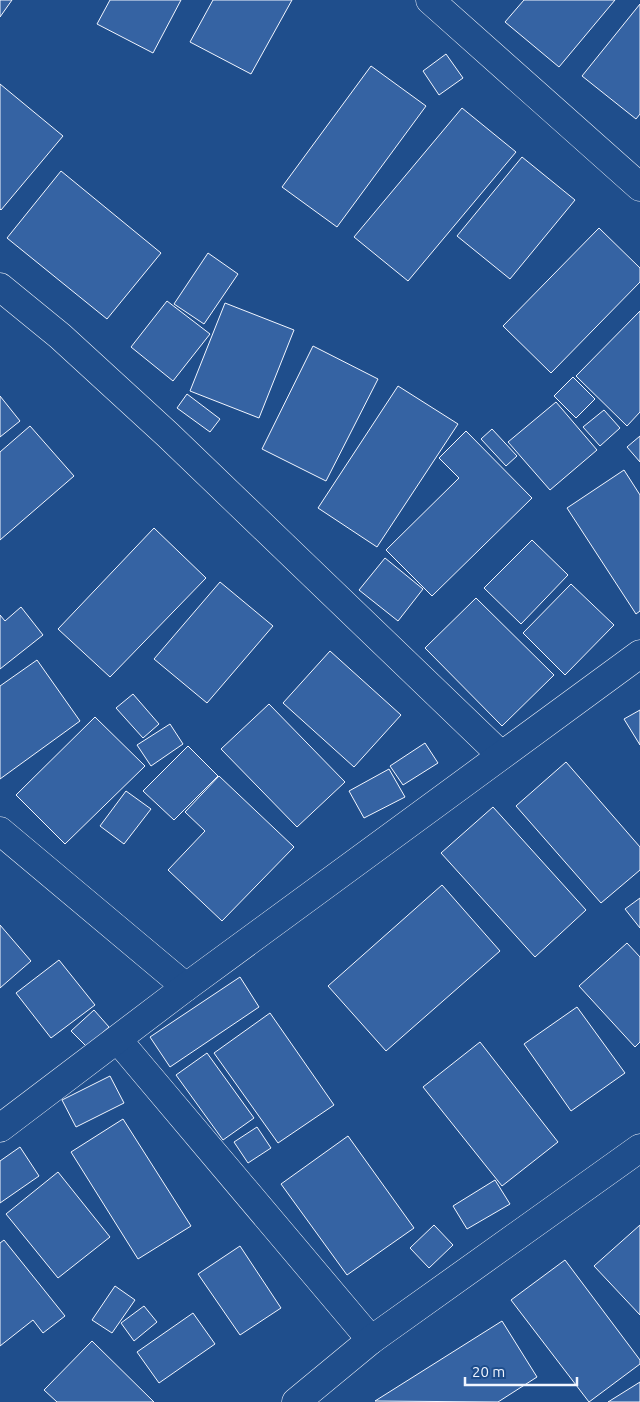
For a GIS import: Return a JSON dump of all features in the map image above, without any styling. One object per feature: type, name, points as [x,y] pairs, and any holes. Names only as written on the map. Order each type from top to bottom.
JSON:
[{"type":"street","points":[[430,0],[640,186]]},
{"type":"street","points":[[0,287],[60,336],[168,435],[501,755]]},
{"type":"street","points":[[0,1128],[186,987],[640,654]]},
{"type":"street","points":[[0,831],[186,987]]},
{"type":"street","points":[[118,1040],[371,1340]]},
{"type":"street","points":[[313,1397],[371,1340],[640,1148]]},
{"type":"building","points":[[0,0],[12,0],[0,17]]},
{"type":"building","points":[[110,0],[181,0],[153,53],[97,24]]},
{"type":"building","points":[[213,0],[292,0],[251,74],[190,42]]},
{"type":"building","points":[[524,0],[615,0],[559,67],[505,22]]},
{"type":"building","points":[[640,4],[640,114],[636,119],[582,76]]},
{"type":"building","points":[[446,54],[463,78],[439,95],[423,71]]},
{"type":"building","points":[[371,66],[426,106],[337,227],[282,187]]},
{"type":"building","points":[[0,84],[63,136],[1,210],[0,209]]},
{"type":"building","points":[[462,108],[516,152],[408,281],[354,237]]},
{"type":"building","points":[[522,157],[575,200],[510,279],[457,236]]},
{"type":"building","points":[[61,171],[161,253],[107,319],[7,238]]},
{"type":"building","points":[[599,228],[640,268],[640,282],[551,373],[503,326]]},
{"type":"building","points":[[208,253],[238,274],[204,324],[174,304]]},
{"type":"building","points":[[167,301],[210,334],[173,381],[131,347]]},
{"type":"building","points":[[225,303],[294,330],[259,418],[190,391]]},
{"type":"building","points":[[640,311],[640,412],[627,426],[576,376]]},
{"type":"building","points":[[313,346],[378,379],[326,481],[262,449]]},
{"type":"building","points":[[573,377],[595,399],[576,418],[554,396]]},
{"type":"building","points":[[398,386],[458,424],[377,547],[318,508]]},
{"type":"building","points":[[187,394],[220,419],[210,432],[177,408]]},
{"type":"building","points":[[0,396],[20,421],[0,437]]},
{"type":"building","points":[[556,402],[597,450],[550,490],[508,442]]},
{"type":"building","points":[[604,410],[620,428],[600,446],[583,427]]},
{"type":"building","points":[[30,426],[74,476],[0,540],[0,452]]},
{"type":"building","points":[[492,429],[517,456],[506,466],[481,439]]},
{"type":"building","points":[[466,431],[532,498],[432,596],[386,550],[459,478],[439,458]]},
{"type":"building","points":[[640,436],[640,462],[627,447]]},
{"type":"building","points":[[624,470],[640,495],[640,611],[636,614],[567,508]]},
{"type":"building","points":[[154,528],[206,578],[110,677],[58,629]]},
{"type":"building","points":[[532,540],[568,575],[521,624],[484,588]]},
{"type":"building","points":[[385,558],[423,589],[398,621],[359,590]]},
{"type":"building","points":[[220,582],[273,626],[207,703],[154,659]]},
{"type":"building","points":[[571,584],[614,625],[565,675],[523,633]]},
{"type":"building","points":[[476,598],[554,675],[502,726],[425,648]]},
{"type":"building","points":[[21,607],[43,635],[0,669],[0,615],[5,621]]},
{"type":"building","points":[[330,651],[401,715],[354,767],[283,703]]},
{"type":"building","points":[[37,660],[80,721],[0,779],[0,686]]},
{"type":"building","points":[[133,694],[159,724],[143,738],[116,708]]},
{"type":"building","points":[[269,704],[345,782],[297,827],[221,749]]},
{"type":"building","points":[[640,710],[640,745],[624,719]]},
{"type":"building","points":[[95,717],[145,766],[65,844],[16,795]]},
{"type":"building","points":[[170,724],[183,744],[151,766],[137,745]]},
{"type":"building","points":[[425,743],[438,763],[403,785],[390,766]]},
{"type":"building","points":[[188,746],[218,776],[174,820],[143,791]]},
{"type":"building","points":[[566,762],[640,847],[640,870],[601,903],[516,806]]},
{"type":"building","points":[[389,769],[405,797],[364,818],[349,791]]},
{"type":"building","points":[[219,776],[294,847],[222,921],[168,870],[205,831],[185,812]]},
{"type":"building","points":[[126,791],[151,809],[124,844],[100,826]]},
{"type":"building","points":[[493,807],[586,910],[535,957],[441,853]]},
{"type":"building","points":[[442,885],[500,951],[386,1051],[328,986]]},
{"type":"building","points":[[640,898],[640,928],[625,909]]},
{"type":"building","points":[[0,925],[31,961],[0,988]]},
{"type":"building","points":[[627,943],[640,957],[640,1042],[635,1047],[579,986]]},
{"type":"building","points":[[59,960],[95,1005],[51,1038],[16,993]]},
{"type":"building","points":[[240,977],[259,1007],[170,1067],[150,1037]]},
{"type":"building","points":[[577,1007],[625,1073],[571,1111],[524,1044]]},
{"type":"building","points":[[94,1010],[109,1027],[87,1047],[71,1031]]},
{"type":"building","points":[[270,1013],[334,1105],[278,1143],[214,1053]]},
{"type":"building","points":[[480,1042],[558,1142],[502,1186],[423,1087]]},
{"type":"building","points":[[207,1053],[254,1118],[223,1140],[176,1075]]},
{"type":"building","points":[[110,1076],[124,1103],[76,1127],[62,1100]]},
{"type":"building","points":[[123,1119],[191,1226],[138,1259],[71,1152]]},
{"type":"building","points":[[257,1127],[271,1148],[248,1163],[234,1142]]},
{"type":"building","points":[[348,1136],[414,1228],[347,1275],[281,1184]]},
{"type":"building","points":[[20,1147],[39,1176],[0,1203],[0,1161]]},
{"type":"building","points":[[58,1172],[110,1237],[58,1278],[6,1214]]},
{"type":"building","points":[[495,1180],[510,1204],[467,1229],[453,1206]]},
{"type":"building","points":[[434,1225],[453,1245],[429,1268],[410,1248]]},
{"type":"building","points":[[640,1225],[640,1315],[594,1266]]},
{"type":"building","points":[[4,1240],[65,1316],[43,1333],[33,1320],[0,1346],[0,1243]]},
{"type":"building","points":[[240,1246],[281,1308],[240,1335],[198,1274]]},
{"type":"building","points":[[565,1260],[640,1360],[640,1364],[589,1402],[511,1300]]},
{"type":"building","points":[[115,1286],[135,1300],[112,1333],[92,1320]]},
{"type":"building","points":[[144,1306],[157,1322],[134,1341],[121,1323]]},
{"type":"building","points":[[193,1313],[215,1344],[159,1383],[137,1352]]},
{"type":"building","points":[[502,1321],[537,1377],[498,1402],[375,1401]]},
{"type":"building","points":[[92,1341],[154,1402],[57,1402],[44,1390]]},
{"type":"building","points":[[640,1382],[640,1402],[608,1402]]}]
